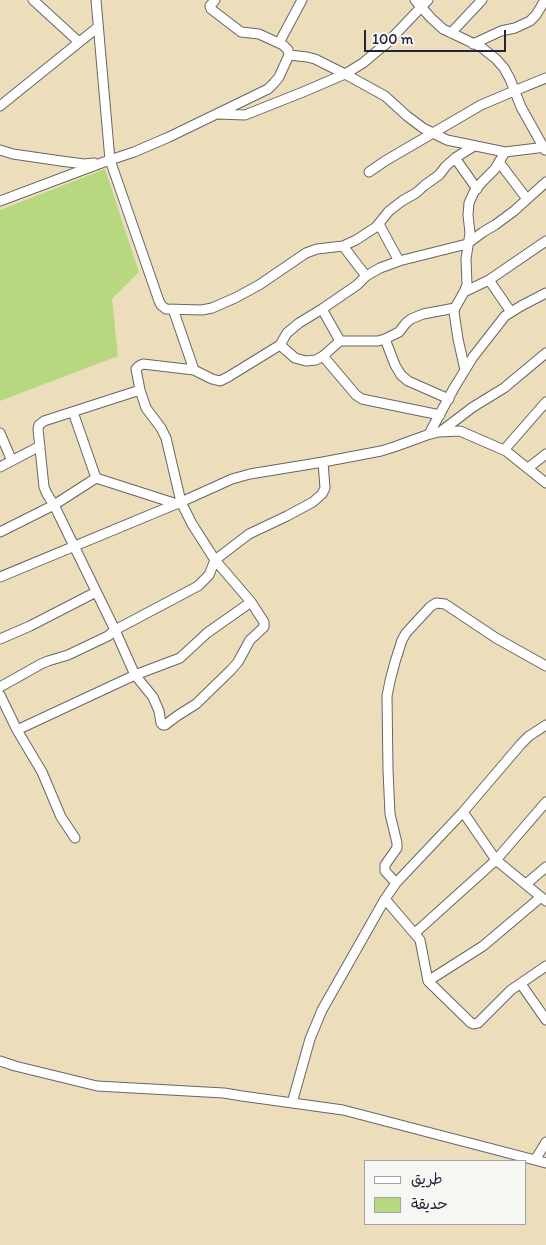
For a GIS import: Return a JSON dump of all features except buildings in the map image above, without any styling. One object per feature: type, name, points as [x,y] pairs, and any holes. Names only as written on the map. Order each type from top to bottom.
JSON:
[{"type":"street","points":[[33,0],[79,42]]},
{"type":"street","points":[[96,0],[107,161],[159,301],[166,308],[202,310],[212,308],[259,285],[306,253],[343,246],[356,240],[379,224],[389,211],[439,175],[455,158],[474,146]]},
{"type":"street","points":[[0,202],[143,148],[216,114],[268,88],[274,83],[279,77],[289,55],[288,50],[279,42],[259,34],[241,32],[212,9],[210,6],[215,0]]},
{"type":"street","points":[[279,42],[302,0]]},
{"type":"street","points":[[451,33],[482,0]]},
{"type":"street","points":[[473,44],[530,21],[545,0]]},
{"type":"street","points":[[216,114],[245,115],[345,74],[363,63],[388,42],[422,2],[431,18],[444,29],[480,47],[496,59],[504,68],[521,107],[545,149],[505,152],[447,140],[423,128],[385,96],[345,74],[315,59],[289,55]]},
{"type":"street","points":[[0,106],[98,27]]},
{"type":"street","points":[[369,172],[385,160],[481,105],[546,78]]},
{"type":"street","points":[[0,150],[13,154],[84,164],[107,161]]},
{"type":"street","points":[[466,370],[456,324],[455,308],[467,284],[470,233],[469,203],[481,183],[495,169],[505,152]]},
{"type":"street","points":[[455,158],[477,189]]},
{"type":"street","points":[[499,162],[526,199]]},
{"type":"street","points":[[140,390],[44,421],[39,425],[38,430],[44,487],[115,630],[135,675],[153,697],[159,711],[161,723],[165,725],[200,701],[231,670],[238,662],[250,640],[264,627],[264,622],[251,602],[215,560],[179,503],[166,438],[146,408],[136,369],[143,364],[194,370],[220,381],[280,345],[287,333],[299,322],[357,285],[366,276],[399,260],[468,244],[514,211],[546,182]]},
{"type":"street","points":[[379,224],[399,260]]},
{"type":"street","points":[[464,292],[489,280],[546,241]]},
{"type":"street","points":[[343,246],[366,276]]},
{"type":"street","points":[[489,280],[511,312]]},
{"type":"street","points":[[429,434],[473,357],[505,316],[546,293]]},
{"type":"street","points":[[280,345],[295,358],[306,361],[316,360],[340,341],[378,341],[400,332],[406,322],[411,319],[423,314],[455,308]]},
{"type":"street","points":[[173,309],[194,370]]},
{"type":"street","points":[[322,309],[340,341]]},
{"type":"street","points":[[384,339],[401,375],[408,381],[449,399]]},
{"type":"street","points":[[439,432],[472,407],[504,388],[546,353]]},
{"type":"street","points":[[323,356],[356,395],[362,399],[440,416]]},
{"type":"street","points":[[504,450],[546,402]]},
{"type":"street","points":[[73,412],[96,478]]},
{"type":"street","points":[[0,577],[179,503],[232,478],[380,451],[439,432],[460,431],[504,450],[546,483]]},
{"type":"street","points":[[0,433],[12,461]]},
{"type":"street","points":[[0,467],[40,446]]},
{"type":"street","points":[[528,468],[546,454]]},
{"type":"street","points":[[0,687],[48,661],[68,655],[108,636],[115,630],[198,586],[209,575],[215,560],[248,534],[313,502],[322,494],[325,488],[323,462]]},
{"type":"street","points":[[96,478],[179,503]]},
{"type":"street","points":[[0,532],[54,506],[96,478]]},
{"type":"street","points":[[0,639],[30,626],[96,592]]},
{"type":"street","points":[[17,730],[135,675],[180,658],[208,633],[251,602]]},
{"type":"street","points":[[396,883],[385,871],[385,865],[397,848],[390,814],[387,696],[395,662],[406,633],[430,606],[436,603],[445,604],[496,638],[546,666]]},
{"type":"street","points":[[0,694],[17,730],[42,772],[62,817],[75,838]]},
{"type":"street","points":[[292,1103],[310,1039],[322,1010],[385,899],[396,883],[463,812],[528,736],[546,725]]},
{"type":"street","points":[[415,933],[496,860],[545,806]]},
{"type":"street","points":[[428,981],[483,946],[544,899],[496,860],[463,812]]},
{"type":"street","points":[[526,884],[546,867]]},
{"type":"street","points":[[385,899],[420,940],[428,981],[471,1023],[478,1023],[503,996],[546,966]]},
{"type":"street","points":[[521,984],[546,1020]]},
{"type":"street","points":[[0,1061],[97,1086],[224,1093],[343,1110],[546,1163]]},
{"type":"street","points":[[535,1160],[546,1142]]},
{"type":"green space","points":[[105,169],[139,272],[112,299],[118,356],[0,401],[0,210]]}]
